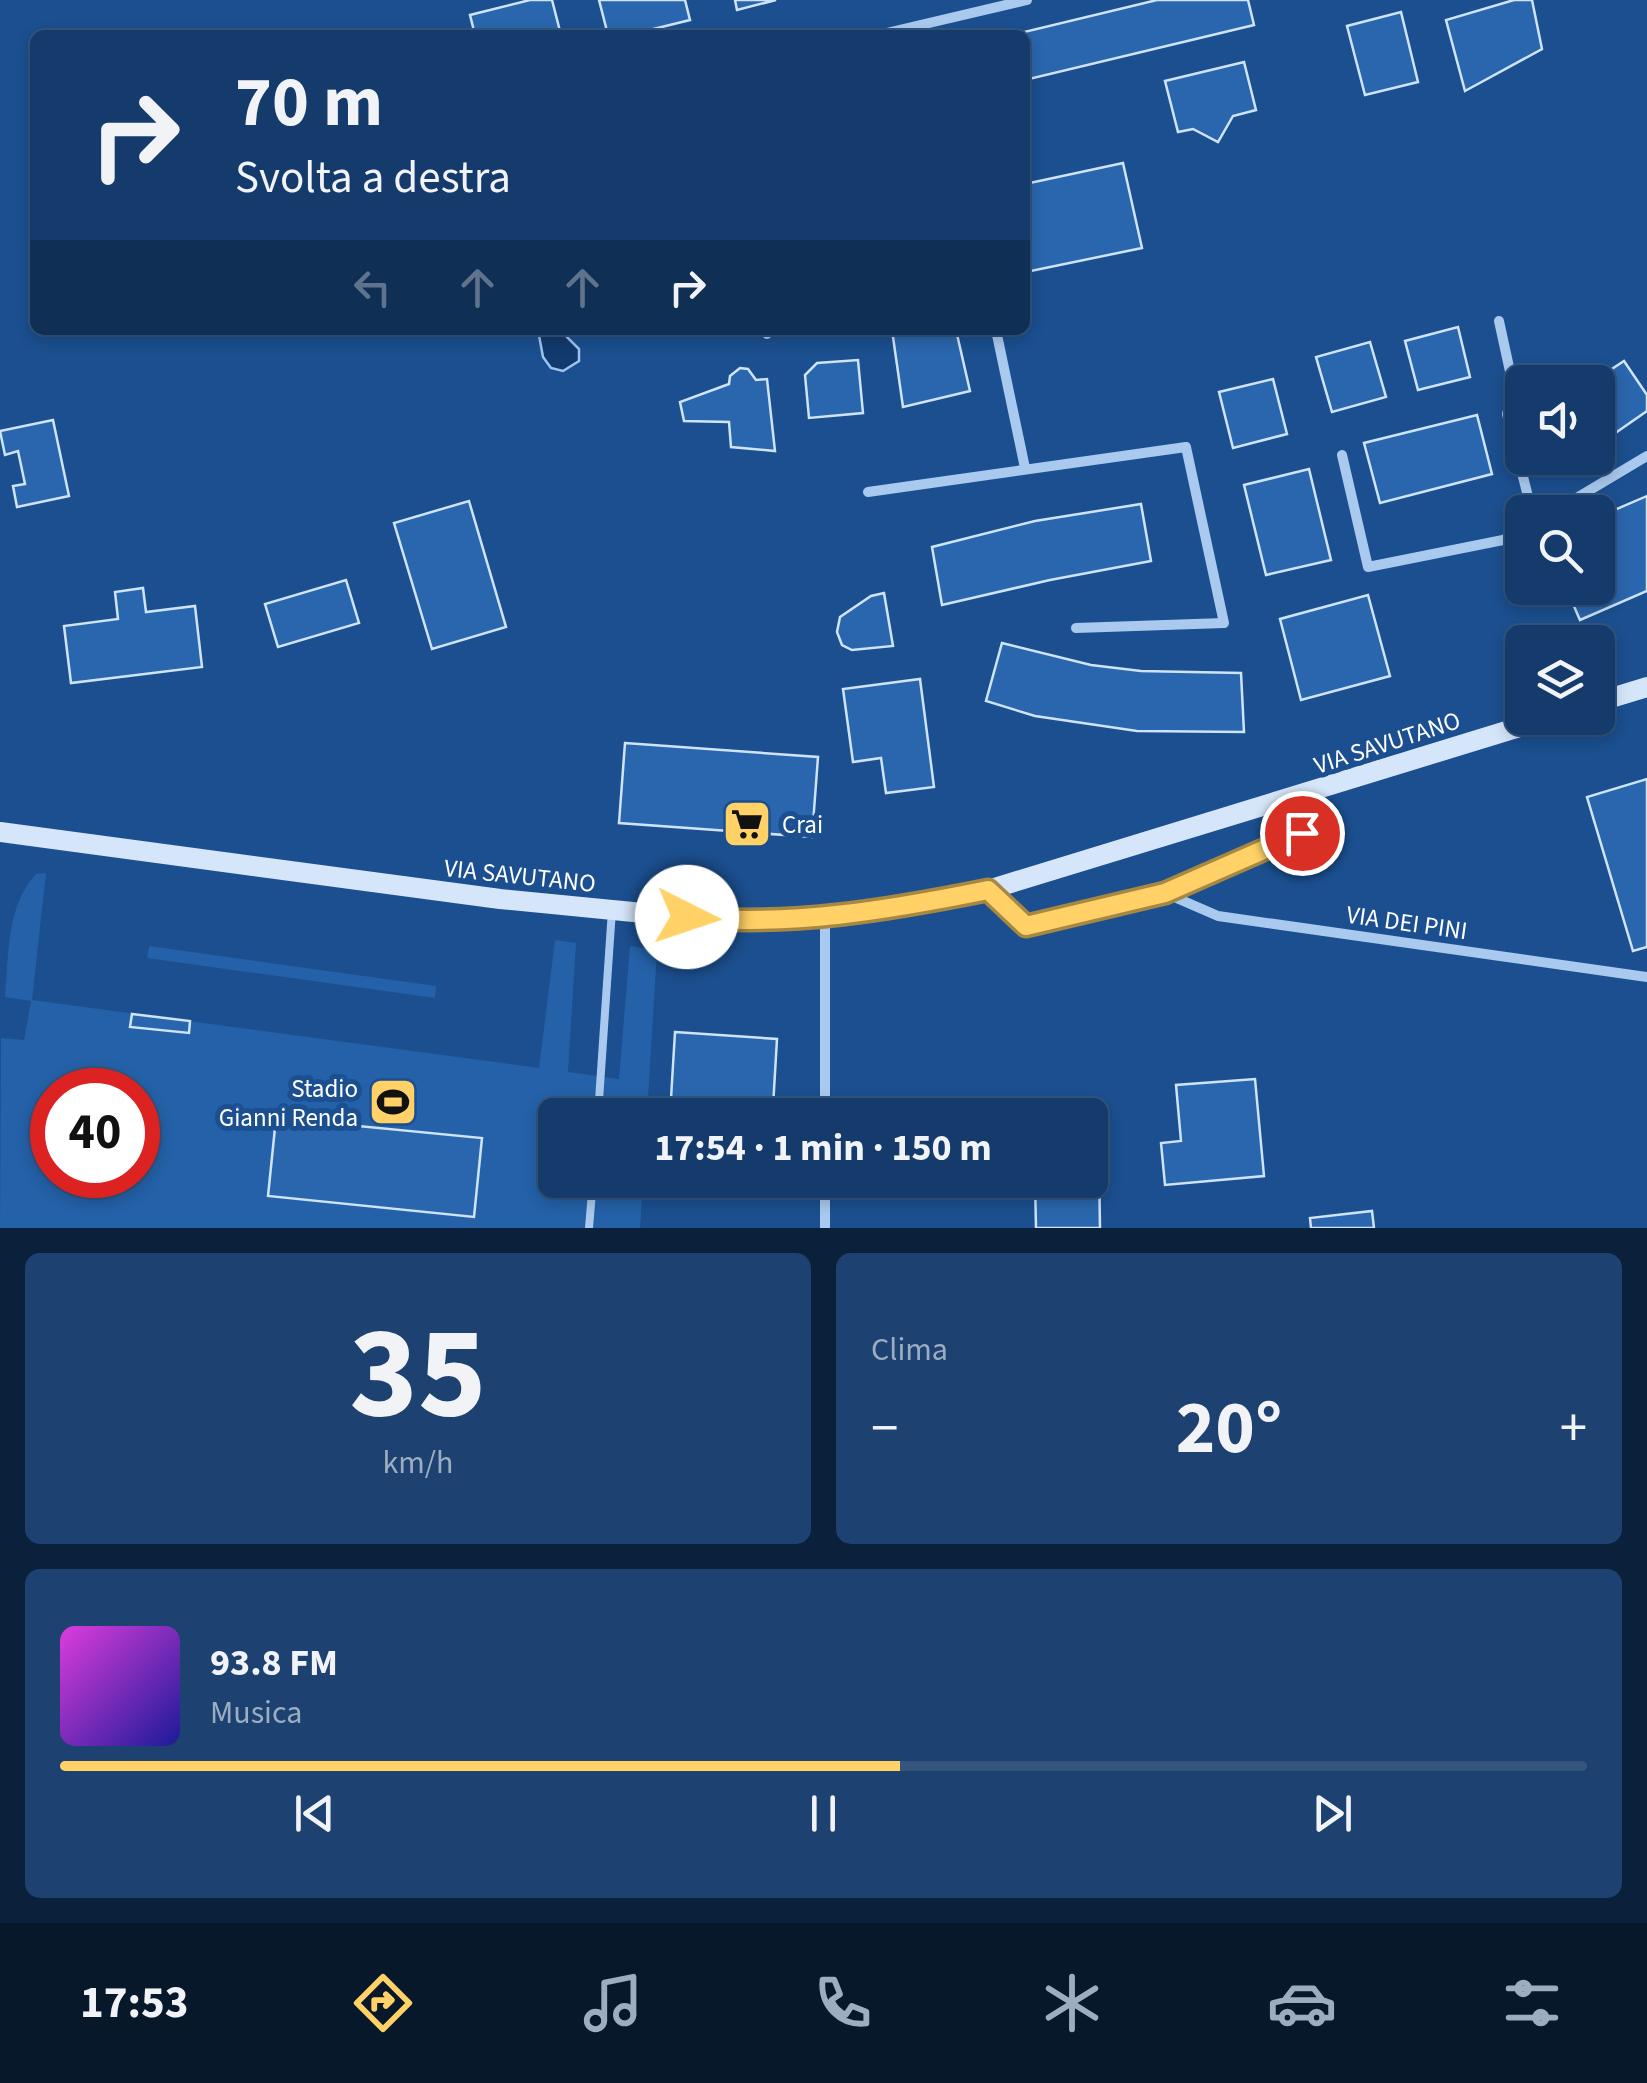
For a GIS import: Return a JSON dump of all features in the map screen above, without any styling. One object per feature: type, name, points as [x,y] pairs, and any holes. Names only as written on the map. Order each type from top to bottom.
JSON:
[{"type":"street","points":[[899,30],[1027,0]]},
{"type":"street","points":[[933,22],[934,30]]},
{"type":"street","points":[[1499,321],[1514,390],[1507,414],[1528,495]]},
{"type":"street","points":[[997,335],[1025,468]]},
{"type":"street","points":[[868,492],[1186,447],[1224,622],[1076,628]]},
{"type":"street","points":[[1342,456],[1368,567],[1505,539]]},
{"type":"street","points":[[1582,495],[1647,456]]},
{"type":"street","points":[[1615,696],[1647,686]]},
{"type":"street","name":"VIA SAVUTANO","points":[[0,832],[500,899],[725,921],[825,918],[988,890],[1505,732]]},
{"type":"street","points":[[988,890],[1026,926],[1165,893],[1302,833],[1294,798]]},
{"type":"street","name":"VIA DEI PINI","points":[[1165,893],[1218,916],[1647,977]]},
{"type":"street","points":[[825,918],[825,1098]]},
{"type":"street","points":[[825,1198],[825,1228]]},
{"type":"lane","points":[[599,1098],[612,910]]},
{"type":"lane","points":[[589,1228],[592,1198]]},
{"type":"shaded area","points":[[539,335],[565,335],[579,349],[579,361],[563,371],[551,368],[543,357]]},
{"type":"shaded area","name":"Stadio Gianni Renda","points":[[46,873],[32,1000],[539,1068],[555,940],[576,943],[568,1072],[619,1079],[630,946],[657,950],[648,1098],[538,1098],[538,1198],[642,1198],[640,1228],[0,1228],[1,1038],[24,1040],[31,1001],[5,997],[14,916],[36,874]]},
{"type":"shaded area","points":[[149,946],[436,986],[435,998],[147,958]]},
{"type":"building","points":[[530,0],[552,0],[560,30],[474,30],[470,15]]},
{"type":"building","points":[[599,0],[685,0],[690,20],[649,30],[607,30]]},
{"type":"building","points":[[735,0],[776,0],[737,10]]},
{"type":"building","points":[[1157,0],[1248,0],[1254,25],[1030,79],[1030,31]]},
{"type":"building","points":[[1514,0],[1532,0],[1542,49],[1465,91],[1446,20]]},
{"type":"building","points":[[1401,12],[1418,82],[1365,95],[1347,26]]},
{"type":"building","points":[[1244,62],[1256,110],[1233,116],[1218,142],[1193,129],[1178,132],[1165,81]]},
{"type":"building","points":[[1123,163],[1142,248],[1030,271],[1030,183]]},
{"type":"building","points":[[1458,327],[1470,377],[1418,390],[1405,341]]},
{"type":"building","points":[[893,335],[957,335],[970,391],[903,407]]},
{"type":"building","points":[[1370,342],[1386,397],[1332,412],[1316,357]]},
{"type":"building","points":[[858,360],[863,413],[809,418],[805,375],[817,363]]},
{"type":"building","points":[[1624,361],[1647,395],[1647,411],[1615,433],[1615,367]]},
{"type":"building","points":[[740,368],[748,369],[756,380],[767,379],[775,451],[731,447],[729,422],[684,421],[680,402],[729,384],[730,376]]},
{"type":"building","points":[[1273,379],[1287,434],[1233,448],[1219,392]]},
{"type":"building","points":[[1477,415],[1492,474],[1380,503],[1364,443]]},
{"type":"building","points":[[53,420],[69,496],[17,507],[13,486],[25,484],[18,451],[5,455],[0,431]]},
{"type":"building","points":[[1309,469],[1331,560],[1266,575],[1244,485]]},
{"type":"building","points":[[1647,496],[1647,591],[1615,605],[1615,510]]},
{"type":"building","points":[[469,501],[506,627],[432,649],[394,523]]},
{"type":"building","points":[[1141,504],[1151,561],[942,605],[932,547],[1035,521]]},
{"type":"building","points":[[346,580],[359,623],[278,647],[265,604]]},
{"type":"building","points":[[143,588],[146,612],[195,606],[202,667],[71,683],[64,626],[118,619],[115,592]]},
{"type":"building","points":[[884,593],[893,646],[852,650],[842,645],[837,632],[840,617],[871,596]]},
{"type":"building","points":[[1368,595],[1390,676],[1301,700],[1280,619]]},
{"type":"building","points":[[1573,605],[1615,605],[1580,620]]},
{"type":"building","points":[[1002,643],[1091,665],[1141,671],[1241,673],[1244,732],[1137,731],[1035,716],[986,701]]},
{"type":"building","points":[[920,679],[934,787],[886,793],[881,758],[853,762],[843,689]]},
{"type":"building","points":[[625,743],[818,757],[812,837],[619,823]]},
{"type":"building","points":[[1647,779],[1647,947],[1633,951],[1587,797]]},
{"type":"building","points":[[132,1014],[190,1021],[189,1033],[130,1027]]},
{"type":"building","points":[[675,1032],[777,1039],[774,1098],[671,1098]]},
{"type":"building","points":[[1255,1079],[1264,1176],[1165,1185],[1161,1143],[1181,1141],[1176,1085]]},
{"type":"building","points":[[276,1118],[482,1138],[474,1217],[268,1196]]},
{"type":"building","points":[[1035,1198],[1100,1198],[1100,1228],[1036,1228]]},
{"type":"building","points":[[1372,1211],[1374,1228],[1311,1228],[1310,1218]]},
{"type":"place","name":"Crai","points":[[747,824]]},
{"type":"place","name":"Stadio Gianni Renda","points":[[393,1102]]},
{"type":"route","points":[[687,917],[725,921],[825,918],[988,890],[1026,926],[1165,893],[1302,833]]}]
